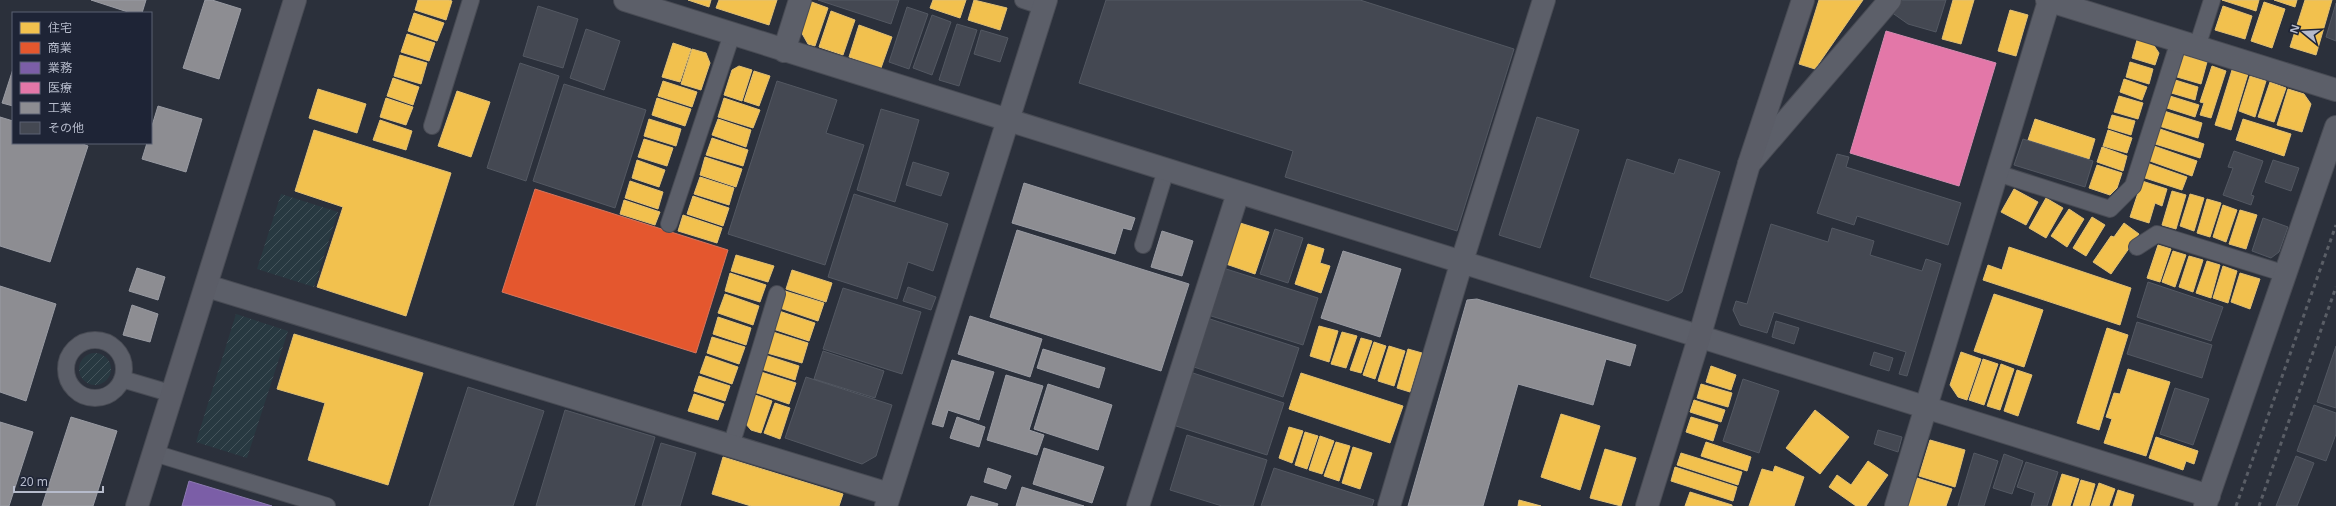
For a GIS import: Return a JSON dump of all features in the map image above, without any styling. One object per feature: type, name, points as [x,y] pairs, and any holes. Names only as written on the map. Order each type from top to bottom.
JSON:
[{"type":"street","points":[[137,506],[207,286],[295,0]]},
{"type":"street","points":[[625,0],[668,6],[732,34],[784,51],[1238,193],[1462,261],[1699,338],[1926,408],[2207,501],[2336,127]]},
{"type":"street","points":[[784,51],[800,0]]},
{"type":"street","points":[[1389,506],[1462,261],[1544,0]]},
{"type":"street","points":[[1647,506],[1699,338],[1749,164],[1803,0]]},
{"type":"street","points":[[1749,164],[1890,0]]},
{"type":"street","points":[[1896,506],[2048,0],[2336,90]]},
{"type":"street","points":[[207,286],[731,446],[888,500],[1009,121],[1038,2]]},
{"type":"street","points":[[1138,506],[1238,193]]},
{"type":"lane","points":[[432,126],[471,0]]},
{"type":"lane","points":[[1997,173],[2110,209],[2133,186],[2188,44],[2212,0]]},
{"type":"lane","points":[[669,224],[732,34]]},
{"type":"lane","points":[[1143,245],[1166,170]]},
{"type":"lane","points":[[2137,247],[2157,234],[2286,274]]},
{"type":"lane","points":[[731,446],[777,294]]},
{"type":"lane","points":[[122,378],[173,394]]},
{"type":"lane","points":[[154,452],[327,506]]},
{"type":"shaded area","points":[[281,194],[338,212],[314,287],[257,269]]},
{"type":"shaded area","points":[[236,314],[288,331],[247,458],[196,442]]},
{"type":"shaded area","points":[[92,353],[98,353],[108,360],[111,369],[110,375],[104,382],[98,385],[92,385],[82,378],[79,372],[79,366],[86,356]]},
{"type":"building: 住宅","points":[[418,0],[452,1],[446,20],[415,10]]},
{"type":"building: 住宅","points":[[688,0],[711,0],[709,7]]},
{"type":"building: 住宅","points":[[719,0],[777,0],[769,25],[716,8]]},
{"type":"building: 住宅","points":[[933,0],[966,0],[960,18],[930,8]]},
{"type":"building: 住宅","points":[[974,0],[1007,8],[1000,30],[968,20]]},
{"type":"building: 住宅","points":[[1819,0],[1863,0],[1815,69],[1799,64]]},
{"type":"building: 住宅","points":[[1953,0],[1974,0],[1961,44],[1942,39]]},
{"type":"building: 住宅","points":[[2222,0],[2259,0],[2256,11]]},
{"type":"building: 住宅","points":[[2274,0],[2297,0],[2295,7]]},
{"type":"building: 住宅","points":[[2305,0],[2332,0],[2316,55],[2290,47]]},
{"type":"building: 住宅","points":[[809,1],[828,8],[815,46],[808,44],[800,30]]},
{"type":"building: 住宅","points":[[2264,2],[2285,9],[2272,48],[2251,41]]},
{"type":"building: 住宅","points":[[2223,6],[2252,16],[2245,39],[2215,30]]},
{"type":"building: 住宅","points":[[2010,10],[2028,15],[2016,56],[1998,51]]},
{"type":"building: 住宅","points":[[831,11],[855,20],[843,55],[819,47]]},
{"type":"building: 住宅","points":[[414,13],[444,23],[437,41],[408,31]]},
{"type":"building: 住宅","points":[[859,25],[892,37],[881,68],[849,57]]},
{"type":"building: 住宅","points":[[407,34],[435,43],[429,61],[401,52]]},
{"type":"building: 住宅","points":[[2137,40],[2153,44],[2159,53],[2155,65],[2132,58]]},
{"type":"building: 住宅","points":[[673,43],[691,49],[680,82],[662,77]]},
{"type":"building: 住宅","points":[[692,49],[706,53],[710,63],[701,90],[681,84]]},
{"type":"building: 住宅","points":[[400,55],[427,63],[421,84],[394,76]]},
{"type":"building: 住宅","points":[[2183,55],[2207,62],[2201,84],[2177,77]]},
{"type":"building: 住宅","points":[[2130,62],[2153,69],[2149,84],[2126,77]]},
{"type":"building: 住宅","points":[[739,66],[752,70],[742,101],[724,95],[732,70]]},
{"type":"building: 住宅","points":[[2212,66],[2226,71],[2211,118],[2200,115],[2204,103],[2200,102]]},
{"type":"building: 住宅","points":[[2232,70],[2248,74],[2231,130],[2215,125]]},
{"type":"building: 住宅","points":[[754,71],[770,76],[759,106],[744,101]]},
{"type":"building: 住宅","points":[[2250,76],[2266,81],[2255,117],[2239,111]]},
{"type":"building: 住宅","points":[[393,78],[419,87],[413,105],[387,96]]},
{"type":"building: 住宅","points":[[2124,79],[2147,87],[2142,100],[2120,92]]},
{"type":"building: 住宅","points":[[2172,79],[2198,87],[2195,100],[2168,92]]},
{"type":"building: 住宅","points":[[663,81],[697,92],[692,107],[658,96]]},
{"type":"building: 住宅","points":[[2270,82],[2286,88],[2274,122],[2258,117]]},
{"type":"building: 住宅","points":[[318,89],[366,104],[357,133],[309,118]]},
{"type":"building: 住宅","points":[[2288,89],[2304,94],[2311,104],[2302,132],[2277,125]]},
{"type":"building: 住宅","points":[[457,91],[490,102],[471,157],[438,146]]},
{"type":"building: 住宅","points":[[2119,96],[2143,103],[2138,119],[2114,112]]},
{"type":"building: 住宅","points":[[2170,96],[2199,105],[2195,117],[2167,108]]},
{"type":"building: 住宅","points":[[386,98],[413,107],[406,125],[380,117]]},
{"type":"building: 住宅","points":[[657,98],[691,109],[685,126],[652,115]]},
{"type":"building: 住宅","points":[[724,98],[760,110],[753,128],[718,117]]},
{"type":"building: 住宅","points":[[2164,111],[2202,123],[2198,138],[2159,126]]},
{"type":"building: 住宅","points":[[2112,115],[2135,121],[2131,135],[2108,128]]},
{"type":"building: 住宅","points":[[649,119],[681,129],[676,146],[644,136]]},
{"type":"building: 住宅","points":[[718,119],[751,130],[746,147],[712,135]]},
{"type":"building: 住宅","points":[[2035,119],[2095,139],[2089,159],[2028,140]]},
{"type":"building: 住宅","points":[[2243,119],[2291,134],[2284,156],[2236,140]]},
{"type":"building: 住宅","points":[[380,120],[412,131],[406,150],[373,140]]},
{"type":"building: 住宅","points":[[2157,128],[2204,144],[2200,158],[2152,143]]},
{"type":"building: 住宅","points":[[314,130],[451,173],[406,316],[317,287],[343,207],[295,191]]},
{"type":"building: 住宅","points":[[2108,130],[2132,138],[2127,153],[2103,146]]},
{"type":"building: 住宅","points":[[712,138],[748,150],[743,166],[706,155]]},
{"type":"building: 住宅","points":[[644,139],[673,148],[667,166],[638,157]]},
{"type":"building: 住宅","points":[[2151,145],[2197,161],[2192,176],[2147,160]]},
{"type":"building: 住宅","points":[[2102,147],[2127,156],[2123,171],[2097,162]]},
{"type":"building: 住宅","points":[[705,157],[742,169],[736,187],[700,175]]},
{"type":"building: 住宅","points":[[637,160],[665,170],[659,187],[632,178]]},
{"type":"building: 住宅","points":[[2147,163],[2187,177],[2182,190],[2142,177]]},
{"type":"building: 住宅","points":[[2097,165],[2122,173],[2117,188],[2110,195],[2089,188]]},
{"type":"building: 住宅","points":[[700,177],[734,188],[729,205],[694,194]]},
{"type":"building: 住宅","points":[[630,181],[663,192],[658,209],[625,198]]},
{"type":"building: 住宅","points":[[2142,181],[2167,189],[2162,206],[2155,203],[2149,223],[2130,217]]},
{"type":"building: 住宅","points":[[2014,189],[2038,202],[2026,225],[2001,212]]},
{"type":"building: 住宅","points":[[2172,191],[2186,195],[2176,229],[2162,225]]},
{"type":"building: 住宅","points":[[2190,194],[2204,198],[2194,231],[2180,226]]},
{"type":"building: 住宅","points":[[693,196],[729,208],[723,226],[687,214]]},
{"type":"building: 住宅","points":[[2046,198],[2063,208],[2046,238],[2029,228]]},
{"type":"building: 住宅","points":[[2207,199],[2221,203],[2210,237],[2197,233]]},
{"type":"building: 住宅","points":[[624,200],[660,212],[655,225],[620,214]]},
{"type":"building: 住宅","points":[[2223,205],[2237,210],[2226,242],[2213,237]]},
{"type":"building: 住宅","points":[[2069,209],[2084,219],[2067,247],[2051,236]]},
{"type":"building: 住宅","points":[[2240,210],[2257,215],[2246,249],[2229,244]]},
{"type":"building: 住宅","points":[[683,215],[722,228],[717,243],[678,231]]},
{"type":"building: 住宅","points":[[2092,217],[2105,225],[2086,256],[2073,248]]},
{"type":"building: 住宅","points":[[1237,222],[1269,232],[1255,274],[1223,263]]},
{"type":"building: 住宅","points":[[2124,223],[2139,234],[2111,274],[2093,262],[2111,236],[2114,237]]},
{"type":"building: 住宅","points":[[1308,244],[1324,249],[1320,263],[1330,266],[1321,293],[1295,284]]},
{"type":"building: 住宅","points":[[2158,245],[2171,249],[2160,282],[2147,278]]},
{"type":"building: 住宅","points":[[2009,247],[2131,288],[2120,325],[1983,280],[1988,265],[2002,270]]},
{"type":"building: 住宅","points":[[2173,251],[2186,255],[2175,287],[2162,282]]},
{"type":"building: 住宅","points":[[736,255],[774,266],[768,282],[731,271]]},
{"type":"building: 住宅","points":[[2189,256],[2203,260],[2193,292],[2179,287]]},
{"type":"building: 住宅","points":[[2207,261],[2220,265],[2211,298],[2196,293]]},
{"type":"building: 住宅","points":[[2223,266],[2237,271],[2228,303],[2213,298]]},
{"type":"building: 住宅","points":[[792,270],[832,283],[826,302],[786,289]]},
{"type":"building: 住宅","points":[[730,273],[766,285],[760,302],[725,291]]},
{"type":"building: 住宅","points":[[2240,273],[2260,279],[2250,309],[2231,302]]},
{"type":"building: 住宅","points":[[785,291],[824,303],[818,321],[780,308]]},
{"type":"building: 住宅","points":[[725,294],[759,306],[753,325],[718,313]]},
{"type":"building: 住宅","points":[[1994,294],[2043,310],[2024,367],[1974,351]]},
{"type":"building: 住宅","points":[[779,311],[815,323],[809,341],[773,329]]},
{"type":"building: 住宅","points":[[718,317],[751,328],[746,345],[713,334]]},
{"type":"building: 住宅","points":[[1319,326],[1338,331],[1329,362],[1310,356]]},
{"type":"building: 住宅","points":[[2107,328],[2128,335],[2099,430],[2077,423]]},
{"type":"building: 住宅","points":[[773,332],[808,343],[802,363],[767,353]]},
{"type":"building: 住宅","points":[[1342,332],[1357,336],[1346,368],[1331,364]]},
{"type":"building: 住宅","points":[[294,334],[423,373],[388,485],[308,460],[325,403],[277,389]]},
{"type":"building: 住宅","points":[[712,337],[745,347],[739,364],[707,353]]},
{"type":"building: 住宅","points":[[1361,338],[1372,341],[1361,373],[1350,370]]},
{"type":"building: 住宅","points":[[1374,342],[1386,346],[1375,379],[1363,375]]},
{"type":"building: 住宅","points":[[1389,346],[1405,351],[1394,386],[1378,381]]},
{"type":"building: 住宅","points":[[1408,349],[1422,353],[1410,392],[1397,388]]},
{"type":"building: 住宅","points":[[1961,352],[1981,359],[1967,400],[1958,397],[1950,385]]},
{"type":"building: 住宅","points":[[765,355],[799,366],[795,380],[761,369]]},
{"type":"building: 住宅","points":[[706,356],[738,367],[732,384],[700,373]]},
{"type":"building: 住宅","points":[[1983,359],[1998,364],[1984,405],[1969,400]]},
{"type":"building: 住宅","points":[[2001,364],[2014,369],[2000,410],[1987,406]]},
{"type":"building: 住宅","points":[[1711,366],[1736,375],[1731,390],[1706,382]]},
{"type":"building: 住宅","points":[[2128,369],[2170,382],[2146,456],[2104,443],[2112,419],[2106,417],[2114,393],[2120,394]]},
{"type":"building: 住宅","points":[[2017,370],[2032,375],[2018,416],[2004,411]]},
{"type":"building: 住宅","points":[[761,372],[796,383],[789,404],[754,392]]},
{"type":"building: 住宅","points":[[1301,373],[1403,406],[1390,443],[1289,409]]},
{"type":"building: 住宅","points":[[699,376],[730,386],[725,401],[694,391]]},
{"type":"building: 住宅","points":[[1701,384],[1732,393],[1728,407],[1697,398]]},
{"type":"building: 住宅","points":[[694,394],[724,404],[718,420],[688,411]]},
{"type":"building: 住宅","points":[[755,395],[772,401],[761,433],[751,430],[745,423]]},
{"type":"building: 住宅","points":[[1694,400],[1725,410],[1721,422],[1690,412]]},
{"type":"building: 住宅","points":[[775,403],[790,408],[780,439],[764,433]]},
{"type":"building: 住宅","points":[[1815,410],[1849,437],[1820,474],[1786,448]]},
{"type":"building: 住宅","points":[[1561,414],[1600,426],[1580,490],[1541,477]]},
{"type":"building: 住宅","points":[[1691,417],[1718,425],[1713,441],[1686,432]]},
{"type":"building: 住宅","points":[[1289,427],[1303,431],[1292,463],[1279,458]]},
{"type":"building: 住宅","points":[[1305,432],[1318,436],[1307,469],[1295,465]]},
{"type":"building: 住宅","points":[[1320,436],[1334,441],[1322,474],[1309,470]]},
{"type":"building: 住宅","points":[[2156,437],[2198,451],[2194,464],[2186,461],[2183,470],[2149,458]]},
{"type":"building: 住宅","points":[[1930,440],[1965,450],[1955,487],[1919,476]]},
{"type":"building: 住宅","points":[[1336,442],[1350,446],[1339,481],[1324,476]]},
{"type":"building: 住宅","points":[[1706,442],[1751,457],[1747,471],[1701,456]]},
{"type":"building: 住宅","points":[[1353,447],[1372,453],[1360,489],[1342,483]]},
{"type":"building: 住宅","points":[[1605,449],[1636,458],[1621,506],[1590,498]]},
{"type":"building: 住宅","points":[[1681,453],[1742,472],[1738,485],[1677,465]]},
{"type":"building: 住宅","points":[[723,457],[843,494],[839,506],[751,506],[712,494]]},
{"type":"building: 住宅","points":[[1868,461],[1888,475],[1866,506],[1856,506],[1829,487],[1837,475],[1851,485]]},
{"type":"building: 住宅","points":[[1775,466],[1804,477],[1794,506],[1749,506],[1762,469],[1773,472]]},
{"type":"building: 住宅","points":[[1675,467],[1737,487],[1733,501],[1671,481]]},
{"type":"building: 住宅","points":[[2062,474],[2079,479],[2070,506],[2052,506]]},
{"type":"building: 住宅","points":[[1917,478],[1952,489],[1946,506],[1908,506]]},
{"type":"building: 住宅","points":[[2081,480],[2095,484],[2089,506],[2073,506]]},
{"type":"building: 住宅","points":[[2099,483],[2115,489],[2109,506],[2091,506]]},
{"type":"building: 住宅","points":[[2118,490],[2134,495],[2131,506],[2113,506]]},
{"type":"building: 住宅","points":[[1690,492],[1732,505],[1732,506],[1685,506]]},
{"type":"building: 住宅","points":[[1519,500],[1541,506],[1518,506]]},
{"type":"building: 商業","points":[[535,189],[728,250],[696,353],[502,292]]},
{"type":"building: 業務","points":[[189,481],[272,506],[182,506]]},
{"type":"building: 医療","points":[[1886,31],[1996,63],[1959,186],[1850,153]]},
{"type":"building: 工業","points":[[91,0],[146,0],[142,12],[128,12]]},
{"type":"building: 工業","points":[[205,0],[212,0],[241,9],[219,79],[183,68]]},
{"type":"building: 工業","points":[[12,72],[12,106],[2,103]]},
{"type":"building: 工業","points":[[158,106],[202,119],[186,172],[142,159],[147,144],[152,144],[152,126]]},
{"type":"building: 工業","points":[[0,117],[12,121],[12,144],[83,144],[88,146],[50,262],[0,246]]},
{"type":"building: 工業","points":[[1024,183],[1135,218],[1131,230],[1123,228],[1115,254],[1012,223]]},
{"type":"building: 工業","points":[[1017,230],[1189,284],[1161,371],[990,317]]},
{"type":"building: 工業","points":[[1162,231],[1193,241],[1182,276],[1151,267]]},
{"type":"building: 工業","points":[[1343,251],[1401,269],[1380,337],[1321,318]]},
{"type":"building: 工業","points":[[137,268],[165,277],[158,300],[129,291]]},
{"type":"building: 工業","points":[[0,286],[56,304],[26,401],[0,392]]},
{"type":"building: 工業","points":[[1477,299],[1636,345],[1630,366],[1606,359],[1593,405],[1518,384],[1483,506],[1408,506],[1467,300]]},
{"type":"building: 工業","points":[[132,305],[158,314],[150,342],[123,335]]},
{"type":"building: 工業","points":[[970,316],[1042,339],[1030,377],[958,354]]},
{"type":"building: 工業","points":[[1043,349],[1105,368],[1099,388],[1037,368]]},
{"type":"building: 工業","points":[[952,360],[994,372],[979,420],[948,410],[943,427],[932,424]]},
{"type":"building: 工業","points":[[1006,375],[1043,386],[1029,430],[1044,435],[1037,455],[987,440]]},
{"type":"building: 工業","points":[[1048,384],[1112,405],[1098,450],[1034,429]]},
{"type":"building: 工業","points":[[71,417],[117,431],[93,506],[42,506]]},
{"type":"building: 工業","points":[[957,417],[985,427],[979,447],[950,438]]},
{"type":"building: 工業","points":[[0,422],[33,432],[9,506],[0,506]]},
{"type":"building: 工業","points":[[1044,448],[1104,467],[1092,503],[1033,484]]},
{"type":"building: 工業","points":[[988,468],[1011,476],[1006,489],[984,482]]},
{"type":"building: 工業","points":[[1022,487],[1084,506],[1016,506]]},
{"type":"building: 工業","points":[[971,496],[998,504],[997,506],[967,506]]},
{"type":"building: その他","points":[[818,0],[899,0],[891,24]]},
{"type":"building: その他","points":[[1106,0],[1360,0],[1514,49],[1457,231],[1285,177],[1293,151],[1079,83]]},
{"type":"building: その他","points":[[1900,0],[1946,0],[1936,32],[1908,24],[1891,12]]},
{"type":"building: その他","points":[[2336,3],[2336,41],[2326,37]]},
{"type":"building: その他","points":[[538,6],[578,19],[563,68],[523,56]]},
{"type":"building: その他","points":[[907,7],[928,14],[909,69],[889,62]]},
{"type":"building: その他","points":[[932,15],[951,22],[932,75],[913,68]]},
{"type":"building: その他","points":[[957,24],[977,30],[959,86],[939,80]]},
{"type":"building: その他","points":[[586,29],[620,41],[604,90],[570,78]]},
{"type":"building: その他","points":[[981,30],[1008,38],[1000,62],[974,54]]},
{"type":"building: その他","points":[[520,63],[559,76],[526,181],[487,168]]},
{"type":"building: その他","points":[[777,81],[837,100],[826,133],[864,145],[825,265],[728,234]]},
{"type":"building: その他","points":[[564,84],[646,110],[615,208],[533,181]]},
{"type":"building: その他","points":[[881,109],[919,120],[895,202],[857,190]]},
{"type":"building: その他","points":[[1537,117],[1579,130],[1540,248],[1499,235]]},
{"type":"building: その他","points":[[2023,139],[2093,161],[2085,187],[2014,165]]},
{"type":"building: その他","points":[[2234,151],[2263,161],[2251,195],[2254,196],[2251,205],[2223,195],[2233,168],[2228,167]]},
{"type":"building: その他","points":[[1837,154],[1849,157],[1846,167],[1961,203],[1948,245],[1857,216],[1854,225],[1817,213]]},
{"type":"building: その他","points":[[1627,159],[1674,174],[1679,159],[1720,172],[1682,292],[1668,301],[1590,277]]},
{"type":"building: その他","points":[[2273,160],[2299,168],[2291,191],[2265,182]]},
{"type":"building: その他","points":[[913,162],[949,173],[941,196],[906,185]]},
{"type":"building: その他","points":[[854,194],[948,224],[933,271],[908,262],[897,299],[828,277]]},
{"type":"building: その他","points":[[2263,218],[2288,227],[2279,252],[2271,258],[2252,251]]},
{"type":"building: その他","points":[[1771,224],[1828,242],[1832,228],[1874,241],[1870,255],[1922,271],[1926,259],[1941,264],[1907,376],[1899,374],[1906,352],[1774,312],[1767,333],[1740,325],[1733,310],[1736,301],[1747,304]]},
{"type":"building: その他","points":[[1275,229],[1303,238],[1288,283],[1260,274]]},
{"type":"building: その他","points":[[1223,268],[1318,298],[1303,345],[1208,315]]},
{"type":"building: その他","points":[[2148,282],[2223,307],[2211,341],[2137,317]]},
{"type":"building: その他","points":[[908,287],[936,297],[931,310],[903,301]]},
{"type":"building: その他","points":[[843,288],[921,312],[902,374],[823,349]]},
{"type":"building: その他","points":[[1207,318],[1299,348],[1283,397],[1191,366]]},
{"type":"building: その他","points":[[1776,321],[1799,328],[1794,344],[1772,337]]},
{"type":"building: その他","points":[[2137,322],[2212,345],[2202,378],[2127,354]]},
{"type":"building: その他","points":[[2336,346],[2336,408],[2317,402]]},
{"type":"building: その他","points":[[823,351],[884,371],[875,398],[814,379]]},
{"type":"building: その他","points":[[1874,352],[1893,358],[1889,371],[1870,365]]},
{"type":"building: その他","points":[[1190,372],[1284,403],[1267,455],[1173,425]]},
{"type":"building: その他","points":[[806,377],[892,405],[876,456],[862,464],[785,438]]},
{"type":"building: その他","points":[[1743,379],[1779,391],[1759,453],[1723,441]]},
{"type":"building: その他","points":[[468,387],[544,411],[513,506],[429,506]]},
{"type":"building: その他","points":[[2175,388],[2209,399],[2193,445],[2160,434]]},
{"type":"building: その他","points":[[2314,405],[2336,413],[2336,434],[2326,461],[2297,451]]},
{"type":"building: その他","points":[[565,410],[655,437],[634,506],[536,506]]},
{"type":"building: その他","points":[[1878,430],[1902,437],[1898,452],[1874,444]]},
{"type":"building: その他","points":[[1187,435],[1267,460],[1253,506],[1222,506],[1170,490]]},
{"type":"building: その他","points":[[661,443],[696,453],[680,506],[642,506]]},
{"type":"building: その他","points":[[1974,453],[1998,461],[1984,506],[1958,506]]},
{"type":"building: その他","points":[[2004,454],[2023,461],[2012,494],[1993,488]]},
{"type":"building: その他","points":[[2296,456],[2314,463],[2297,506],[2276,506]]},
{"type":"building: その他","points":[[2026,462],[2058,472],[2047,506],[2031,506],[2035,493],[2017,487]]},
{"type":"building: その他","points":[[1274,468],[1374,500],[1372,506],[1261,506]]},
{"type":"railway","points":[[2236,506],[2336,225]]},
{"type":"railway","points":[[2259,506],[2336,287]]}]
